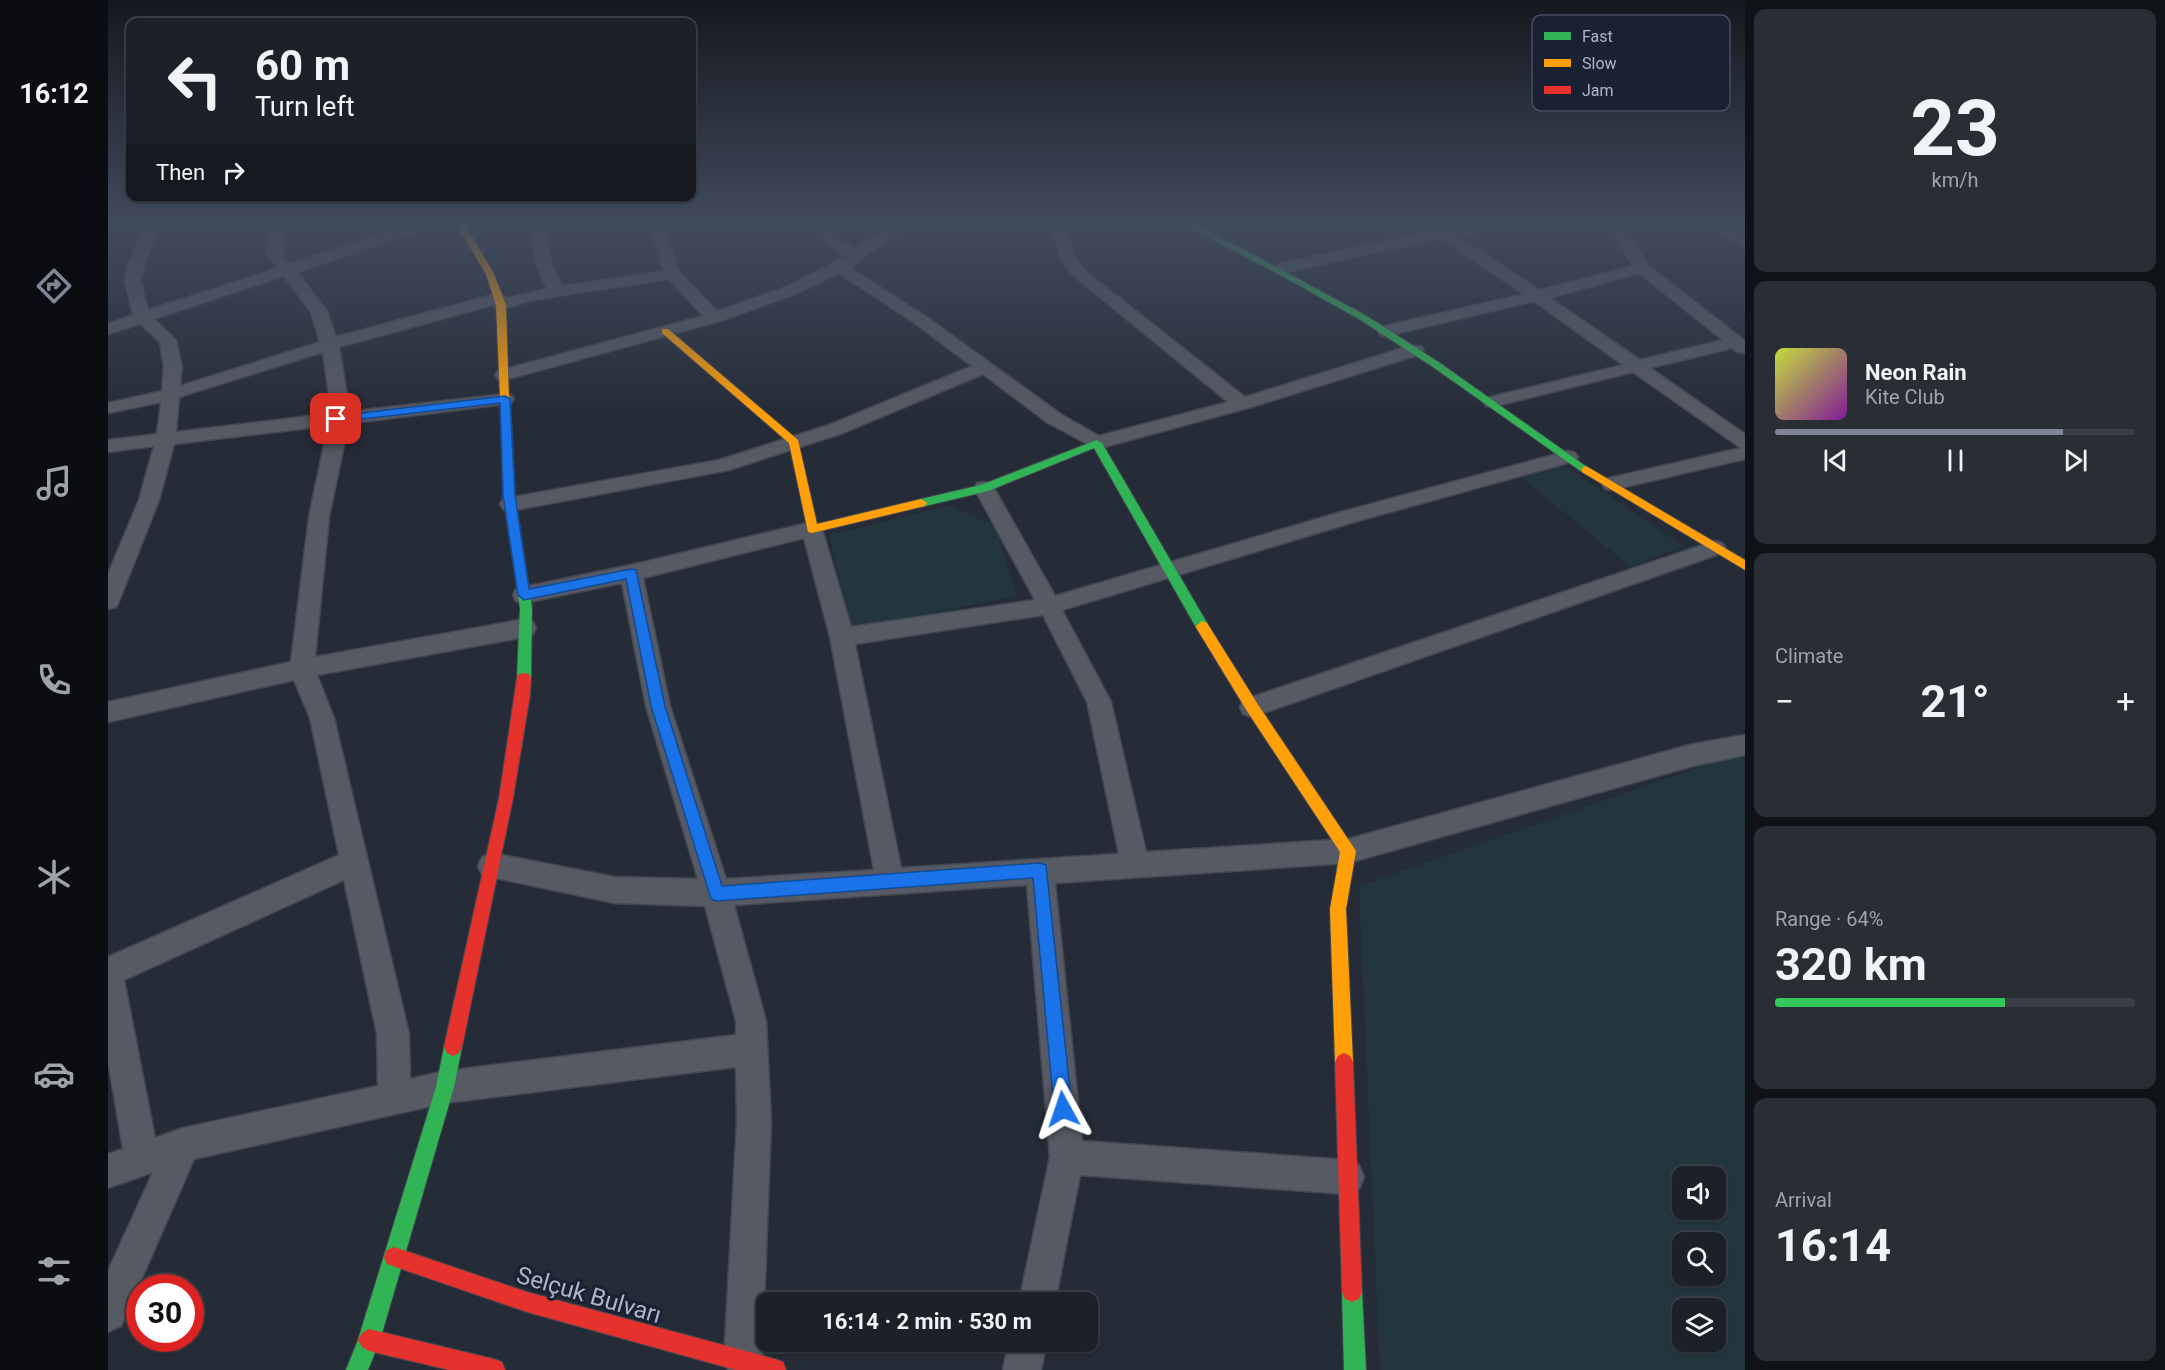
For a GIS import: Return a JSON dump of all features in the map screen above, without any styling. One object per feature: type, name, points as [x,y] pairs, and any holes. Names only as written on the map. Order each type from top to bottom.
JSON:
[{"type":"street","points":[[108,601],[149,500],[166,439],[171,396],[173,367],[168,340],[142,317],[134,287]]},
{"type":"street","points":[[108,328],[233,287]]},
{"type":"street","points":[[301,287],[319,311],[334,359],[338,395],[334,445],[318,528],[303,669],[322,718],[393,1034],[394,1098]]},
{"type":"street","points":[[357,1370],[369,1340],[445,1087],[492,866],[523,694],[524,595],[510,504],[500,302],[495,287]]},
{"type":"street","points":[[554,287],[556,291]]},
{"type":"street","points":[[108,408],[171,396],[301,357],[330,345],[500,302],[584,287]]},
{"type":"street","points":[[686,287],[714,318]]},
{"type":"street","points":[[504,375],[714,318],[798,287]]},
{"type":"street","points":[[870,287],[922,321],[1055,419],[1097,444],[1168,570],[1252,707],[1348,851],[1338,909],[1355,1370]]},
{"type":"street","points":[[1096,287],[1242,404]]},
{"type":"street","points":[[1309,287],[1386,331],[1492,402],[1568,457],[1660,516],[1744,564]]},
{"type":"street","points":[[1524,287],[1633,366],[1745,443]]},
{"type":"street","points":[[1386,331],[1572,287]]},
{"type":"street","points":[[1666,287],[1740,346]]},
{"type":"street","points":[[664,331],[794,442],[812,529],[842,637],[890,881]]},
{"type":"street","points":[[1492,402],[1633,366],[1740,346]]},
{"type":"street","points":[[524,595],[631,573],[984,488],[1097,444],[1242,404],[1415,350]]},
{"type":"street","points":[[510,504],[722,466],[836,429],[984,367]]},
{"type":"street","points":[[108,446],[505,399]]},
{"type":"street","points":[[1612,484],[1745,453]]},
{"type":"street","points":[[842,637],[1049,606],[1348,517],[1568,457]]},
{"type":"street","points":[[984,488],[1099,702],[1135,864]]},
{"type":"street","points":[[1252,707],[1715,548]]},
{"type":"street","points":[[631,573],[658,706],[716,894],[751,1021],[754,1122],[743,1361]]},
{"type":"street","points":[[108,712],[303,669],[525,628]]},
{"type":"street","points":[[492,866],[614,890],[716,894],[1348,851],[1693,754],[1745,745]]},
{"type":"street","points":[[142,1159],[108,972],[354,862]]},
{"type":"street","points":[[1039,1292],[1067,1157],[1040,871]]},
{"type":"street","points":[[108,1171],[183,1145],[445,1087],[752,1049]]},
{"type":"street","points":[[108,1313],[183,1145]]},
{"type":"street","points":[[1067,1157],[1347,1177]]},
{"type":"street","name":"Selçuk Bulvarı","points":[[394,1257],[527,1302],[775,1370]]},
{"type":"street","points":[[369,1340],[494,1370]]},
{"type":"street","points":[[1022,1370],[1026,1352]]},
{"type":"shaded area","points":[[1566,466],[1683,546],[1631,567],[1522,478]]},
{"type":"shaded area","points":[[950,505],[996,527],[1016,596],[851,629],[829,535]]},
{"type":"shaded area","points":[[1745,757],[1745,1370],[1380,1370],[1359,886],[1720,760]]},
{"type":"traffic: fast","points":[[1309,287],[1412,348],[1586,470]]},
{"type":"traffic: fast","points":[[505,397],[509,496],[526,608],[524,678]]},
{"type":"traffic: fast","points":[[921,503],[984,488],[1097,443],[1202,626]]},
{"type":"traffic: fast","points":[[357,1370],[369,1340],[445,1087],[453,1047]]},
{"type":"traffic: fast","points":[[1352,1292],[1355,1370]]},
{"type":"traffic: slow","points":[[495,287],[501,305],[505,397]]},
{"type":"traffic: slow","points":[[665,331],[794,442],[812,529],[921,503]]},
{"type":"traffic: slow","points":[[1586,470],[1745,566]]},
{"type":"traffic: slow","points":[[1202,626],[1252,707],[1348,851],[1338,909],[1344,1062]]},
{"type":"traffic: jam","points":[[453,1047],[506,798],[524,678]]},
{"type":"traffic: jam","points":[[1344,1062],[1352,1292]]},
{"type":"traffic: jam","points":[[394,1257],[527,1302],[775,1370]]},
{"type":"traffic: jam","points":[[369,1340],[494,1370]]},
{"type":"route","points":[[336,419],[505,399],[509,495],[524,595],[631,573],[658,706],[716,894],[1040,871],[1063,1109]]}]
